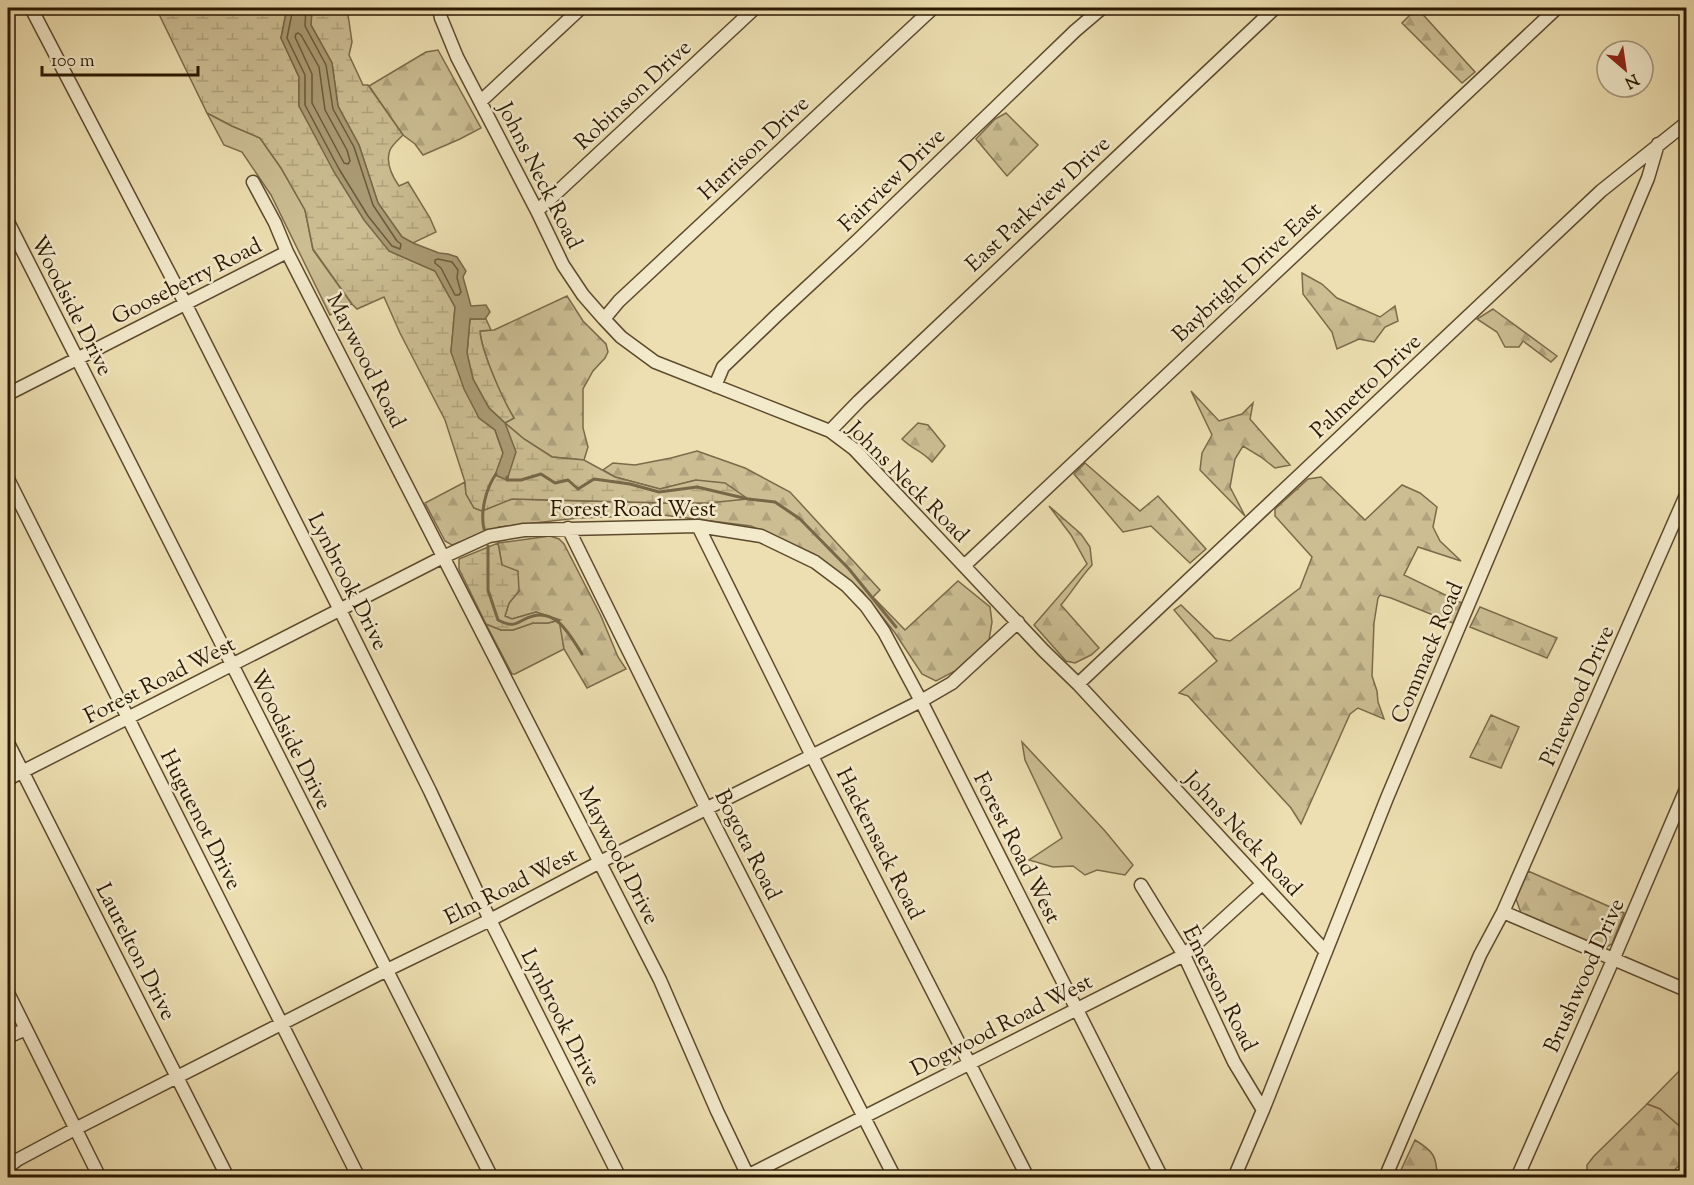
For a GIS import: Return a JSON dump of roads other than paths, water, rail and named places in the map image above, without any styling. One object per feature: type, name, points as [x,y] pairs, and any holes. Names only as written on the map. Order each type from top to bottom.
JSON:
[{"type":"street","name":"Lynbrook Drive","points":[[31,8],[185,303],[340,610],[430,791],[490,920],[620,1178]]},
{"type":"street","name":"Johns Neck Road","points":[[439,8],[457,57],[537,211],[562,265],[583,295],[604,319],[621,337],[655,362],[830,431],[854,450],[1078,684],[1326,952]]},
{"type":"street","points":[[481,102],[581,8]]},
{"type":"street","name":"Robinson Drive","points":[[537,211],[755,8]]},
{"type":"street","name":"Harrison Drive","points":[[604,319],[628,293],[933,8]]},
{"type":"street","name":"Fairview Drive","points":[[715,386],[723,367],[1075,31],[1102,8]]},
{"type":"street","name":"East Parkview Drive","points":[[830,431],[1275,8]]},
{"type":"street","name":"Baybright Drive East","points":[[964,566],[1557,8]]},
{"type":"street","name":"Palmetto Drive","points":[[1078,684],[1601,191],[1686,123]]},
{"type":"street","name":"Commack Road","points":[[1234,1178],[1387,798],[1643,189],[1658,144]]},
{"type":"street","name":"Maywood Road","points":[[253,182],[443,557]]},
{"type":"street","name":"Woodside Drive","points":[[8,222],[385,971],[492,1178]]},
{"type":"street","name":"Gooseberry Road","points":[[8,394],[287,252]]},
{"type":"street","name":"Huguenot Drive","points":[[8,479],[359,1178]]},
{"type":"street","name":"Pinewood Drive","points":[[1385,1178],[1480,955],[1503,912],[1686,495]]},
{"type":"street","name":"Forest Road West","points":[[8,779],[443,557],[489,536],[524,530],[698,526],[760,536],[815,562],[847,586],[866,606],[884,632],[1162,1178]]},
{"type":"street","name":"Hackensack Road","points":[[698,526],[812,756],[1028,1178]]},
{"type":"street","name":"Bogota Road","points":[[568,528],[707,810],[895,1178]]},
{"type":"street","name":"Maywood Drive","points":[[443,557],[660,980],[747,1177]]},
{"type":"street","name":"Elm Road West","points":[[8,1167],[75,1129],[921,701],[952,682],[1018,622]]},
{"type":"street","name":"Laurelton Drive","points":[[8,743],[228,1178]]},
{"type":"street","name":"Brushwood Drive","points":[[1517,1178],[1686,789]]},
{"type":"street","name":"Dogwood Road West","points":[[747,1177],[1184,955],[1262,884]]},
{"type":"street","name":"Emerson Road","points":[[1141,885],[1184,955],[1234,1062],[1263,1110]]},
{"type":"street","points":[[1503,912],[1686,990]]},
{"type":"street","points":[[8,993],[100,1178]]},
{"type":"street","points":[[8,1037],[26,1029]]},
{"type":"water","points":[[287,8],[312,8],[311,25],[332,63],[338,106],[359,145],[378,203],[402,237],[439,253],[457,257],[466,271],[463,277],[471,306],[486,305],[490,312],[485,319],[470,319],[467,353],[473,379],[489,408],[505,423],[516,452],[507,480],[495,475],[503,453],[495,430],[479,418],[464,389],[451,352],[455,307],[435,271],[389,251],[364,220],[334,172],[299,106],[299,77],[281,38]]},
{"type":"waterway","points":[[484,529],[485,500],[496,474]]},
{"type":"waterway","points":[[507,477],[507,480],[521,480],[541,474],[555,483],[568,480],[578,489],[594,479],[630,484],[659,492],[697,487],[748,499],[775,502],[800,519],[849,569],[896,627]]},
{"type":"waterway","points":[[488,546],[488,590],[498,620],[513,624],[533,616],[549,617],[562,626],[582,654]]}]
